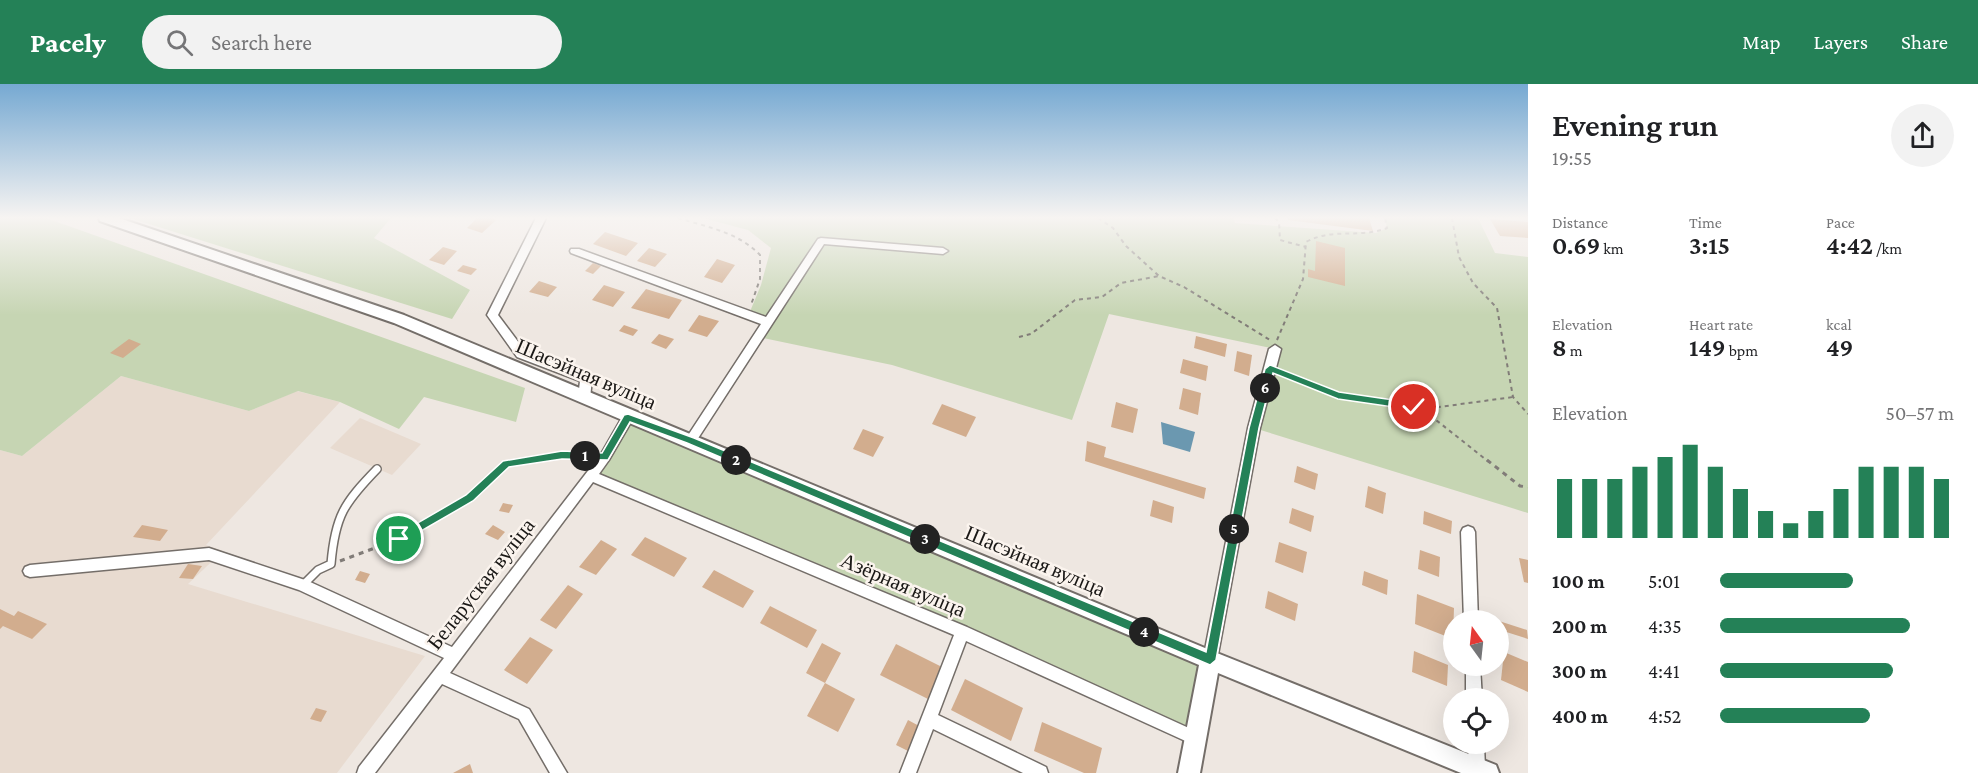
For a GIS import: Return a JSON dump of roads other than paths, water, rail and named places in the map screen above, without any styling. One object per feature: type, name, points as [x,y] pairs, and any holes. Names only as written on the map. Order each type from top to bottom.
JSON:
[{"type":"main road","name":"Шасэйная вуліца","points":[[199,250],[399,319],[1210,660],[1482,771]]},
{"type":"main road","points":[[1189,773],[1210,660]]},
{"type":"street","points":[[525,250],[492,315],[521,354],[586,379],[584,398]]},
{"type":"street","points":[[691,440],[815,250]]},
{"type":"street","points":[[933,250],[943,251]]},
{"type":"street","points":[[575,251],[767,322]]},
{"type":"street","points":[[1210,660],[1254,428],[1275,346]]},
{"type":"street","name":"Беларуская вуліца","points":[[365,773],[591,476],[628,417]]},
{"type":"street","name":"Азёрная вуліца","points":[[591,476],[962,632],[1197,739]]},
{"type":"street","points":[[1468,532],[1471,610]]},
{"type":"street","points":[[30,571],[209,554],[303,585],[453,655]]},
{"type":"street","points":[[908,773],[962,632]]},
{"type":"street","points":[[438,675],[524,714],[559,773]]},
{"type":"street","points":[[928,719],[1040,773]]},
{"type":"street","points":[[1478,754],[1482,771]]},
{"type":"lane","points":[[303,585],[318,570],[331,564],[338,513],[377,469]]},
{"type":"water","points":[[1161,422],[1195,432],[1190,452],[1163,444]]}]
